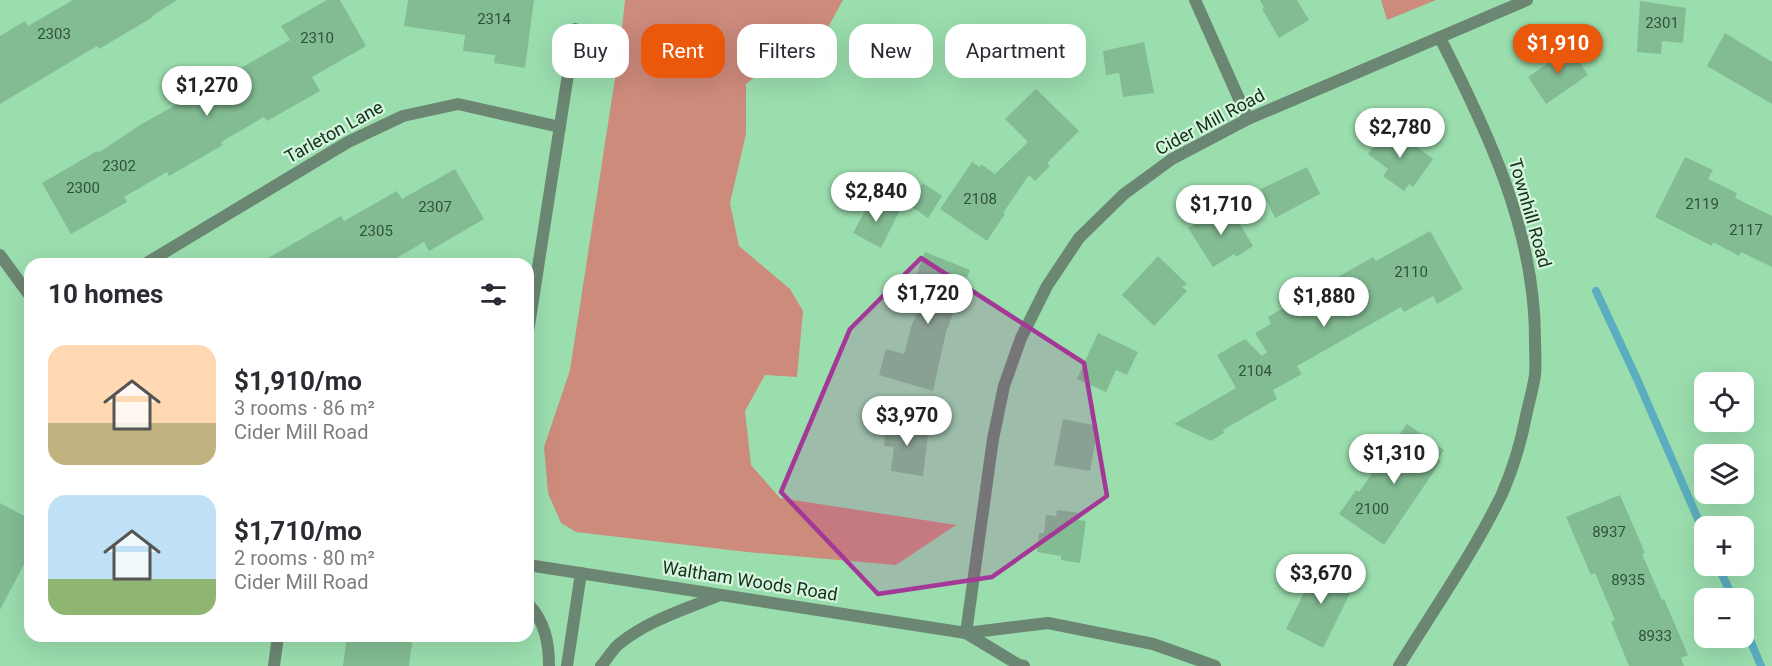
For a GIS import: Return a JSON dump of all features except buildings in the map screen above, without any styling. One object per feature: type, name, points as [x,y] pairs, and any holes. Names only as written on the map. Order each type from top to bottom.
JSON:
[{"type":"street","points":[[1195,0],[1248,119]]},
{"type":"street","name":"Cider Mill Road","points":[[966,633],[993,439],[1004,386],[1021,338],[1047,286],[1079,238],[1125,194],[1172,159],[1248,119],[1527,0]]},
{"type":"street","name":"Townhill Road","points":[[1399,666],[1478,539],[1503,492],[1521,440],[1535,374],[1532,284],[1522,239],[1489,140],[1440,38]]},
{"type":"street","points":[[534,294],[567,78]]},
{"type":"street","name":"Tarleton Lane","points":[[156,258],[348,142],[402,116],[458,104],[560,127]]},
{"type":"street","points":[[0,255],[24,288]]},
{"type":"street","name":"Waltham Woods Road","points":[[534,566],[966,633],[1048,623],[1153,644],[1215,666]]},
{"type":"street","points":[[567,666],[581,573]]},
{"type":"street","points":[[601,666],[617,646],[636,632],[663,618],[721,595]]},
{"type":"street","points":[[534,611],[544,627],[549,648],[549,666]]},
{"type":"street","name":"Waltham Woods Road","points":[[966,633],[1024,666]]},
{"type":"street","points":[[274,666],[277,642]]},
{"type":"highlighted area","points":[[921,258],[1084,363],[1107,496],[992,577],[878,594],[781,492],[850,329]]},
{"type":"shaded area","points":[[625,0],[843,0],[830,24],[737,24],[737,78],[754,78],[746,84],[746,134],[730,203],[739,246],[790,289],[803,311],[797,377],[765,375],[745,411],[751,465],[780,498],[956,525],[896,565],[747,552],[576,532],[561,523],[548,493],[544,447],[570,370],[615,78],[629,78],[629,24],[622,24]]},
{"type":"shaded area","points":[[1381,0],[1436,0],[1387,20]]},
{"type":"waterway","points":[[1596,291],[1697,516]]},
{"type":"waterway","points":[[1723,576],[1728,588]]},
{"type":"waterway","points":[[1753,648],[1761,666]]}]
